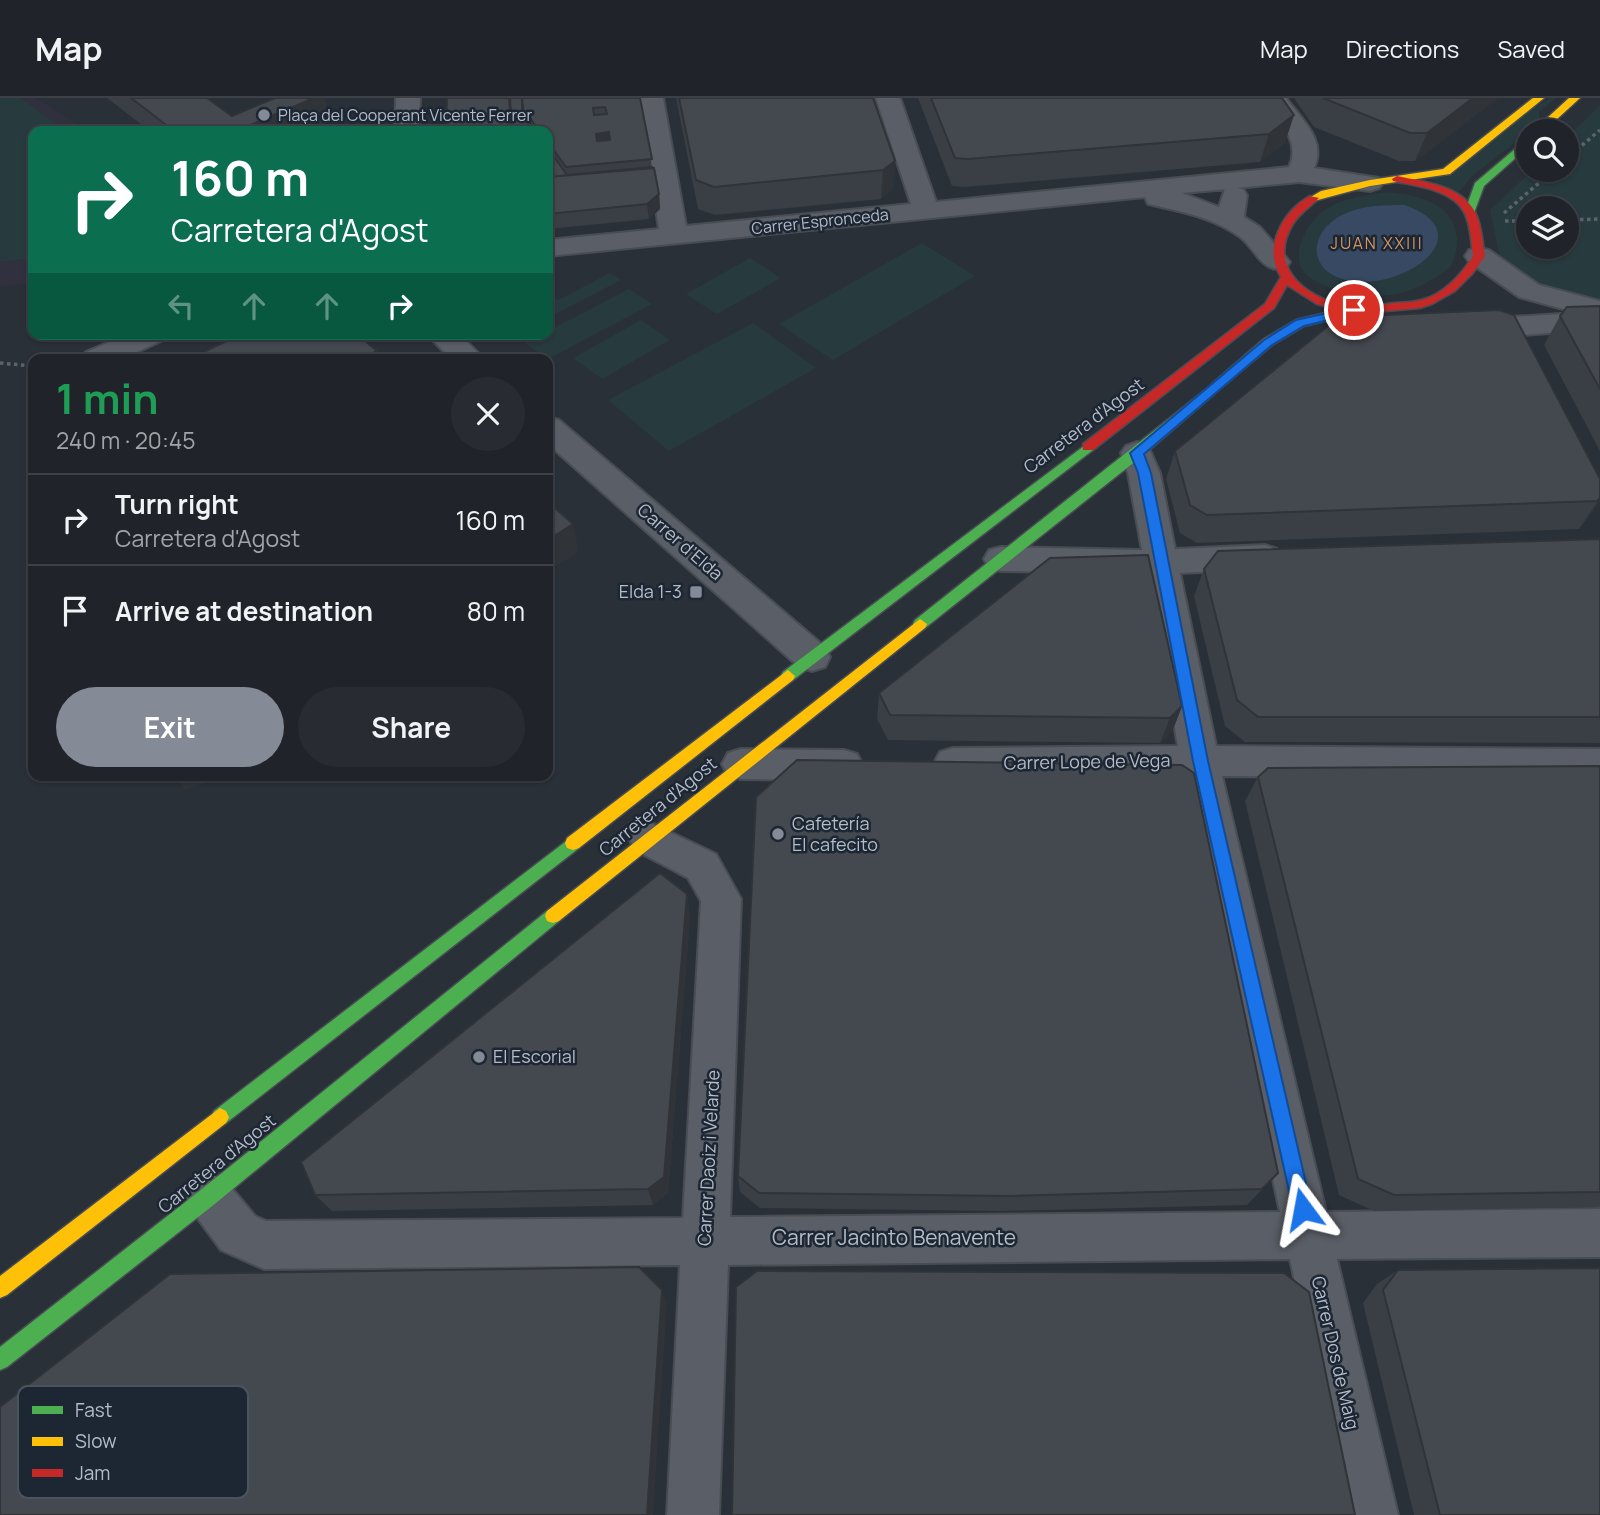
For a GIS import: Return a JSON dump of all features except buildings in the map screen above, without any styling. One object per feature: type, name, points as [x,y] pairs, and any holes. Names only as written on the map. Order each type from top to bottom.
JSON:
[{"type":"main road","points":[[1397,179],[1428,186],[1458,198],[1469,211],[1479,256],[1469,273],[1447,291],[1424,303],[1368,310],[1311,296],[1281,270],[1279,239],[1290,219],[1306,202],[1325,193],[1370,183],[1397,179],[1446,172],[1539,98]]},
{"type":"main road","points":[[1551,119],[1575,98]]},
{"type":"main road","points":[[1469,211],[1479,185],[1516,152]]},
{"type":"main road","name":"Carretera d'Agost","points":[[11,1273],[829,669],[1269,306],[1281,270]]},
{"type":"main road","name":"Carretera d'Agost","points":[[0,1360],[209,1196],[741,764],[829,669],[1001,559],[1137,453],[1268,342],[1300,323],[1368,310]]},
{"type":"street","points":[[407,126],[408,98]]},
{"type":"street","points":[[651,98],[674,237]]},
{"type":"street","points":[[888,98],[926,210]]},
{"type":"street","points":[[1275,98],[1306,142],[1307,158],[1298,174]]},
{"type":"street","name":"Carrer Espronceda","points":[[553,248],[1298,174],[1370,183]]},
{"type":"street","points":[[1230,220],[1233,195],[1252,180]]},
{"type":"street","name":"Carrer Espronceda","points":[[1092,194],[1173,199],[1230,220],[1251,233],[1281,270]]},
{"type":"street","points":[[1479,256],[1529,291],[1600,310]]},
{"type":"street","points":[[1368,310],[1440,326],[1519,339],[1600,320]]},
{"type":"street","points":[[107,354],[139,340]]},
{"type":"street","points":[[448,340],[463,354]]},
{"type":"street","name":"Carrer d’Elda","points":[[553,431],[829,669]]},
{"type":"street","name":"Carrer Dos de Maig","points":[[1137,453],[1144,473],[1200,761],[1372,1515]]},
{"type":"street","points":[[1001,559],[1161,562],[1298,555]]},
{"type":"street","name":"Carrer Lope de Vega","points":[[913,764],[1200,761],[1600,764]]},
{"type":"street","points":[[741,764],[872,764]]},
{"type":"street","name":"Carrer Daoiz i Velarde","points":[[649,838],[702,866],[722,899],[692,1515]]},
{"type":"street","name":"Carrer Jacinto Benavente","points":[[209,1196],[238,1233],[264,1245],[1600,1233]]},
{"type":"path","points":[[1579,148],[1600,130]]},
{"type":"path","points":[[1504,213],[1540,182]]},
{"type":"path","points":[[1579,220],[1600,219]]},
{"type":"path","points":[[0,363],[28,366]]},
{"type":"shaded area","points":[[0,98],[36,98],[79,126],[28,126],[28,283],[0,287]]},
{"type":"green space","points":[[0,98],[20,98],[60,126],[28,126],[28,259],[0,262]]},
{"type":"green space","points":[[1549,98],[1556,98],[1539,112],[1540,119],[1517,119]]},
{"type":"green space","points":[[1600,105],[1600,325],[1501,263],[1490,210],[1520,182],[1579,182],[1579,125]]},
{"type":"green space","points":[[1516,120],[1516,142],[1472,176],[1459,192],[1427,179]]},
{"type":"green space","points":[[1389,192],[1433,203],[1449,216],[1457,241],[1449,268],[1412,290],[1374,296],[1331,288],[1313,280],[1303,271],[1299,256],[1302,240],[1317,217],[1337,203]]},
{"type":"green space","points":[[922,243],[975,276],[833,360],[779,324]]},
{"type":"green space","points":[[750,258],[781,278],[717,314],[686,294]]},
{"type":"green space","points":[[610,273],[621,280],[553,315],[553,296],[558,300]]},
{"type":"green space","points":[[629,289],[652,304],[553,356],[553,354],[541,354],[525,343],[531,340],[553,340],[553,328]]},
{"type":"green space","points":[[641,320],[670,340],[602,379],[573,358]]},
{"type":"green space","points":[[753,323],[816,368],[669,451],[608,400]]},
{"type":"water","points":[[1405,205],[1428,217],[1437,230],[1437,244],[1428,257],[1412,269],[1372,282],[1351,281],[1337,277],[1320,262],[1318,242],[1330,223],[1342,215],[1365,207]]},
{"type":"traffic: fast","points":[[1470,211],[1479,185],[1516,152]]},
{"type":"traffic: fast","points":[[920,624],[1137,453],[1218,384]]},
{"type":"traffic: fast","points":[[788,676],[1088,447]]},
{"type":"traffic: fast","points":[[220,1117],[573,843]]},
{"type":"traffic: fast","points":[[0,1360],[209,1196],[553,916]]},
{"type":"traffic: slow","points":[[1314,198],[1370,183],[1446,172],[1539,98]]},
{"type":"traffic: slow","points":[[1551,119],[1575,98]]},
{"type":"traffic: slow","points":[[1218,384],[1268,342],[1300,323],[1354,310]]},
{"type":"traffic: slow","points":[[553,916],[920,624]]},
{"type":"traffic: slow","points":[[573,843],[788,676]]},
{"type":"traffic: slow","points":[[0,1288],[220,1117]]},
{"type":"traffic: jam","points":[[1314,198],[1294,215],[1278,245],[1278,260],[1293,285],[1321,301],[1353,310],[1416,305],[1444,294],[1469,271],[1479,256],[1474,222],[1465,204],[1457,198],[1438,189],[1397,179]]},
{"type":"traffic: jam","points":[[1088,447],[1270,306],[1285,279]]},
{"type":"place","name":"Plaça del Cooperant Vicente Ferrer","points":[[264,115]]},
{"type":"place","name":"Elda 1-3","points":[[696,592]]},
{"type":"place","name":"Cafetería El cafecito","points":[[778,834]]},
{"type":"place","name":"El Escorial","points":[[479,1057]]},
{"type":"district","name":"JUAN XXIII","points":[[1377,243]]},
{"type":"route","points":[[1303,1209],[1200,761],[1144,473],[1137,453],[1268,342],[1300,323],[1354,310]]}]
